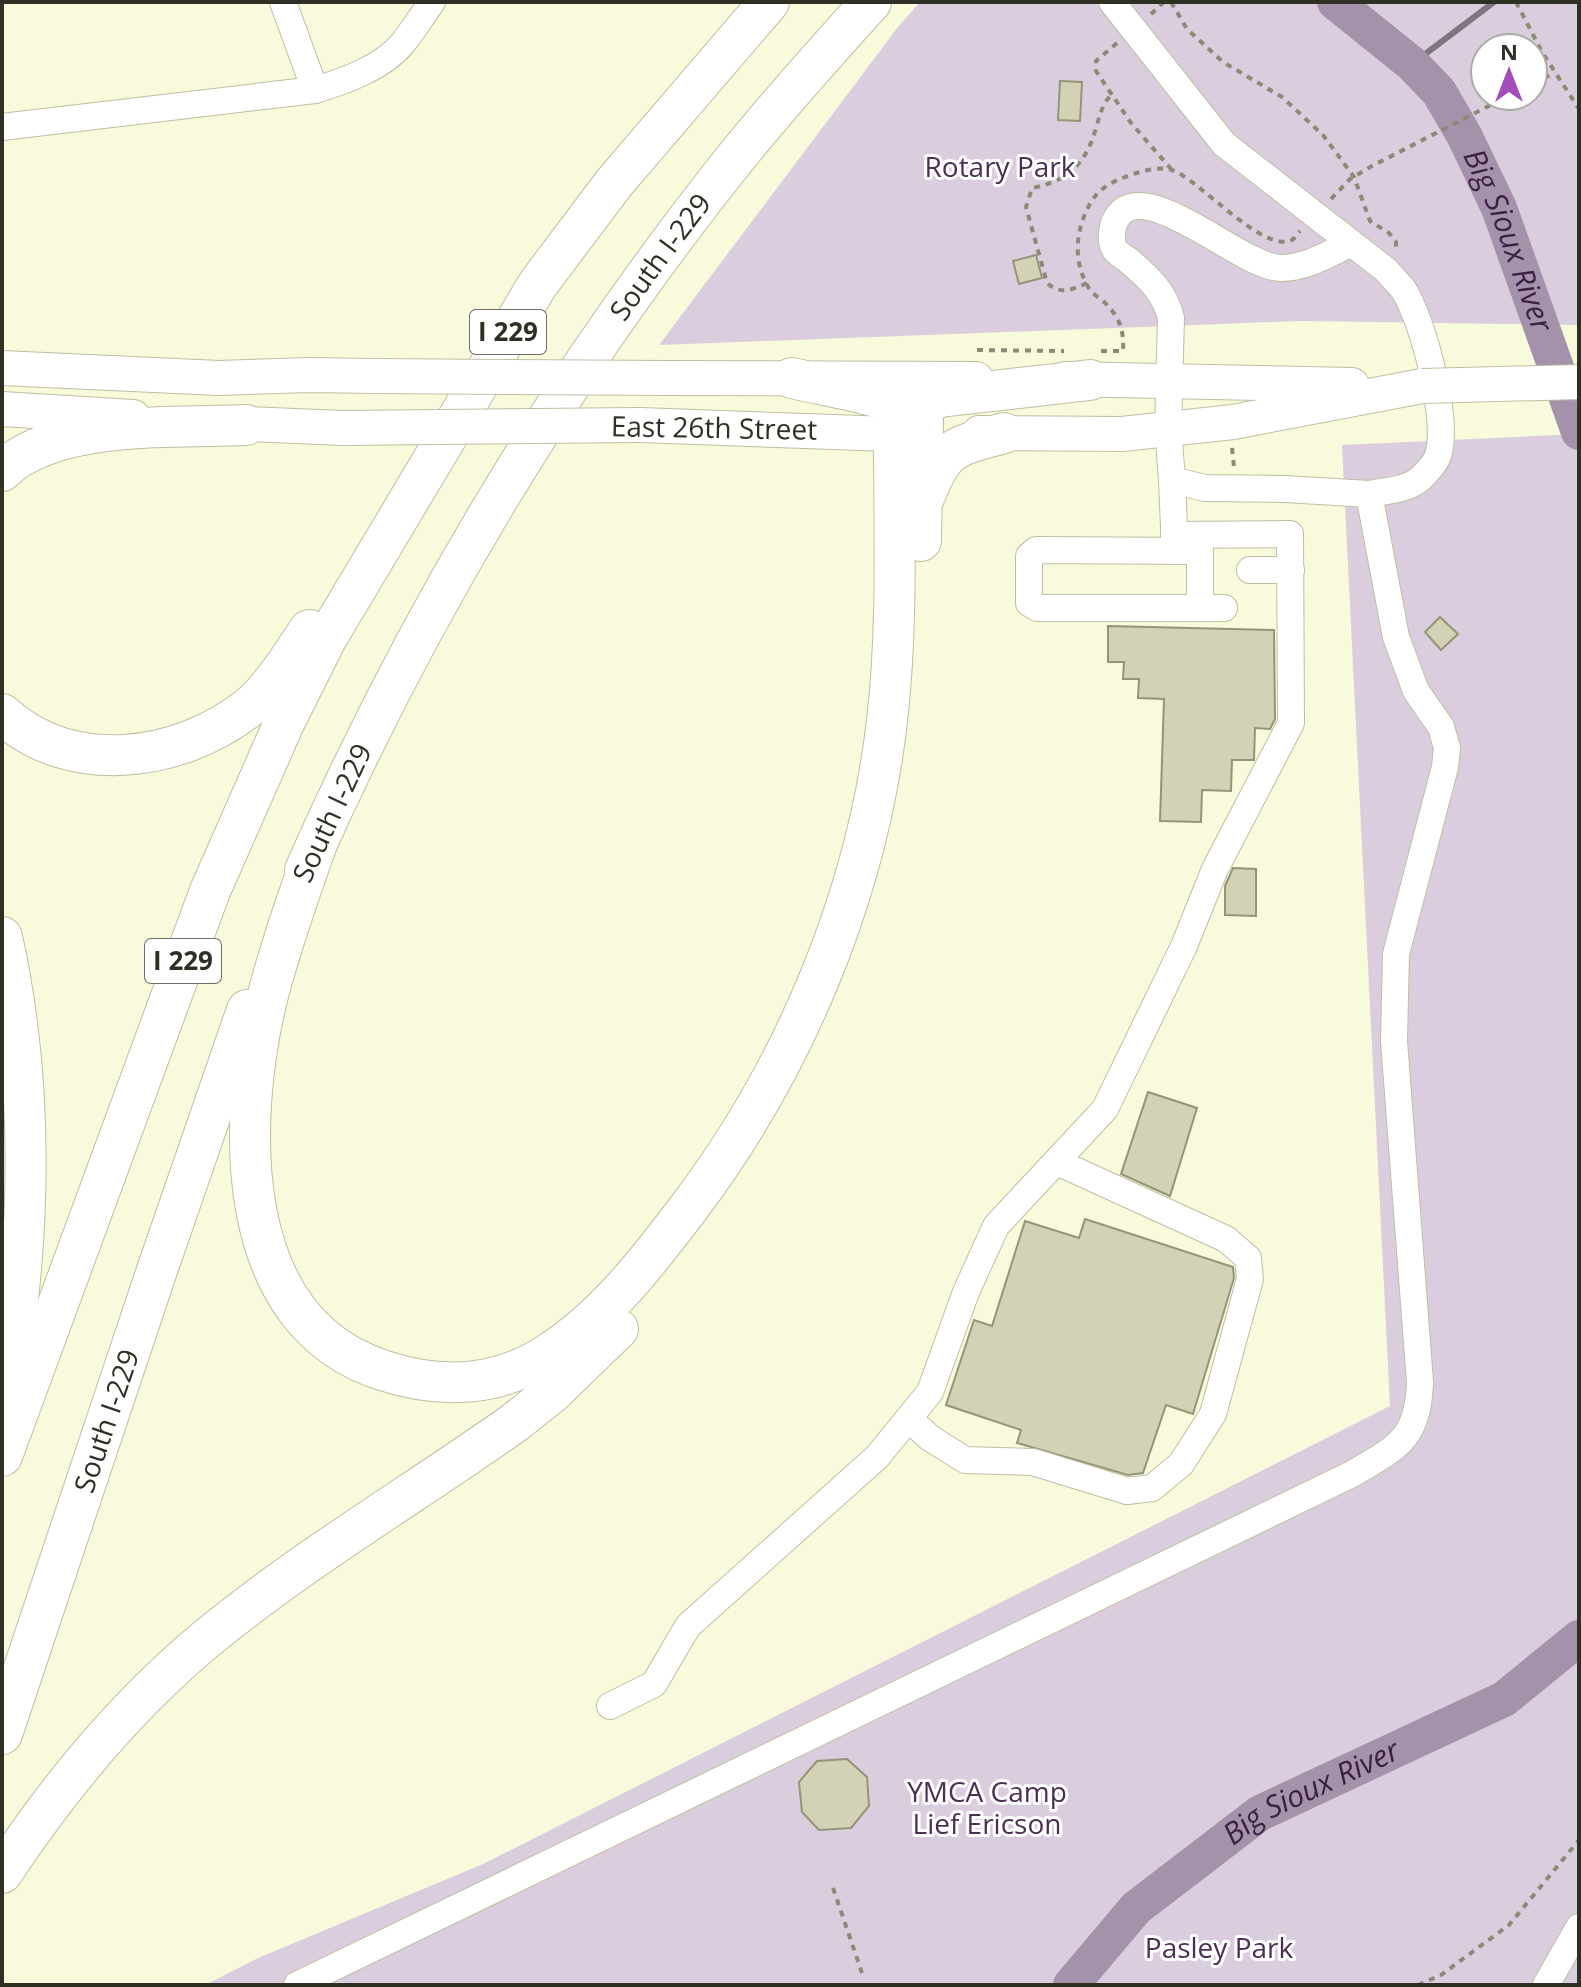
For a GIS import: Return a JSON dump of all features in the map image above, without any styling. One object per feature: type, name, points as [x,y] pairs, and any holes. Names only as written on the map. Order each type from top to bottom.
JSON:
[{"type":"highway","name":"I 229","points":[[2,1456],[176,978],[284,723],[326,639],[538,284],[690,92],[769,2]]},
{"type":"highway","name":"South I-229","points":[[2,1734],[231,1053],[276,934],[375,722],[467,548],[552,414],[663,253],[724,172],[871,2]]},
{"type":"highway","points":[[316,846],[268,994],[255,1072],[252,1182],[267,1258],[298,1312],[316,1333],[366,1366],[421,1381],[447,1383],[476,1382],[520,1370],[574,1336],[599,1313],[715,1174],[779,1064],[828,955],[865,834],[887,724],[909,426],[940,397],[1086,360]]},
{"type":"highway","points":[[792,378],[909,426]]},
{"type":"highway","points":[[2,471],[29,450],[89,432],[246,425]]},
{"type":"highway","points":[[909,426],[922,518]]},
{"type":"highway","points":[[2,1873],[62,1788],[149,1691],[204,1641],[254,1602],[470,1454],[553,1392],[634,1313],[714,1217],[751,1165],[816,1048],[837,1002],[869,914],[894,825],[918,669],[925,497],[939,465],[952,449],[1004,433]]},
{"type":"highway","points":[[2,714],[34,737],[57,747],[83,753],[118,755],[155,752],[181,745],[227,722],[251,706],[268,685],[414,489]]},
{"type":"highway","points":[[2,937],[20,1036],[28,1171],[24,1249],[2,1406]]},
{"type":"main road","name":"East 26th Street","points":[[2,368],[219,378],[310,375],[792,378],[1086,360],[1168,381],[1422,386],[1579,382]]},
{"type":"main road","name":"East 26th Street","points":[[2,409],[246,425],[343,428],[909,426],[1004,433],[1122,434],[1233,422],[1422,386]]},
{"type":"street","points":[[283,2],[315,90]]},
{"type":"street","points":[[2,127],[315,90],[366,70],[401,46],[432,2]]},
{"type":"street","points":[[1112,2],[1224,144],[1386,270],[1404,291],[1424,340],[1441,414],[1437,457],[1419,481],[1403,488],[1369,494],[1205,488],[1172,480]]},
{"type":"street","points":[[1175,543],[1168,429],[1171,318],[1168,302],[1154,283],[1114,250],[1112,233],[1117,217],[1131,206],[1150,205],[1167,211],[1254,262],[1280,268],[1313,262],[1350,244]]},
{"type":"street","points":[[610,1706],[654,1684],[688,1626],[877,1457],[909,1419],[930,1392],[966,1292],[996,1226],[1105,1109],[1184,946],[1215,869],[1291,723],[1290,534],[1296,489]]},
{"type":"street","points":[[297,1985],[1352,1474],[1388,1453],[1409,1434],[1419,1409],[1420,1382],[1394,1041],[1393,980],[1396,954],[1445,767],[1447,748],[1441,727],[1416,691],[1396,637],[1369,494]]},
{"type":"street","points":[[1175,543],[1200,551],[1212,608],[1037,608],[1029,603],[1029,556],[1036,550],[1290,534]]},
{"type":"street","points":[[1250,570],[1291,570]]},
{"type":"street","points":[[909,1419],[930,1438],[965,1460],[1033,1462],[1127,1491],[1152,1488],[1181,1464],[1213,1414],[1250,1279],[1248,1258],[1226,1239],[1057,1162]]},
{"type":"street","points":[[1546,1985],[1579,1927]]},
{"type":"path","points":[[1164,2],[1096,61],[1096,71],[1131,123],[1172,170],[1258,233],[1280,241],[1292,240],[1354,177],[1477,112]]},
{"type":"path","points":[[1171,2],[1187,29],[1223,62],[1282,97],[1323,135],[1354,177],[1370,221],[1389,233],[1396,242],[1396,256]]},
{"type":"path","points":[[1516,2],[1555,73],[1579,109]]},
{"type":"path","points":[[1549,76],[1555,73]]},
{"type":"path","points":[[1087,283],[1069,291],[1060,291],[1047,283],[1026,207],[1032,188],[1058,182],[1072,172],[1090,149],[1104,102],[1112,94]]},
{"type":"path","points":[[965,350],[1086,360],[1123,351],[1124,333],[1109,307],[1091,292],[1080,269],[1077,249],[1081,222],[1102,187],[1148,169],[1172,170]]},
{"type":"path","points":[[1232,445],[1234,472]]},
{"type":"path","points":[[1418,1985],[1441,1975],[1509,1925],[1579,1840]]},
{"type":"path","points":[[833,1888],[862,1973]]},
{"type":"green space","name":"Rotary Park","points":[[920,2],[1579,2],[1579,325],[1301,321],[659,345]]},
{"type":"green space","name":"YMCA Camp Lief Ericson","points":[[1579,434],[1579,1985],[205,1985],[258,1958],[483,1864],[1390,1406],[1342,445]]},
{"type":"building","points":[[1060,81],[1082,82],[1080,121],[1058,120]]},
{"type":"building","points":[[1036,255],[1042,278],[1019,284],[1013,261]]},
{"type":"building","points":[[1440,617],[1458,634],[1441,650],[1425,632]]},
{"type":"building","points":[[1108,626],[1274,630],[1275,719],[1270,729],[1255,728],[1254,760],[1232,760],[1231,791],[1202,790],[1201,822],[1160,821],[1164,699],[1138,698],[1139,679],[1123,679],[1124,662],[1108,662]]},
{"type":"building","points":[[1233,868],[1256,869],[1256,916],[1225,915],[1225,886]]},
{"type":"building","points":[[1148,1092],[1197,1108],[1170,1196],[1121,1174]]},
{"type":"building","points":[[1085,1219],[1233,1267],[1234,1278],[1193,1414],[1166,1405],[1143,1473],[1128,1475],[1017,1443],[1021,1430],[946,1405],[974,1320],[992,1326],[1025,1221],[1079,1238]]},
{"type":"building","points":[[847,1759],[867,1777],[869,1806],[851,1828],[819,1830],[802,1812],[799,1782],[817,1761]]},
{"type":"waterway","name":"Big Sioux River","points":[[1335,2],[1412,64],[1439,92],[1464,135],[1499,208],[1579,432]]},
{"type":"waterway","points":[[1412,64],[1494,2]]},
{"type":"waterway","name":"Big Sioux River","points":[[1071,1985],[1136,1908],[1260,1813],[1504,1699],[1579,1638]]},
{"type":"park label","name":"Pasley Park","points":[[1219,1948]]}]
